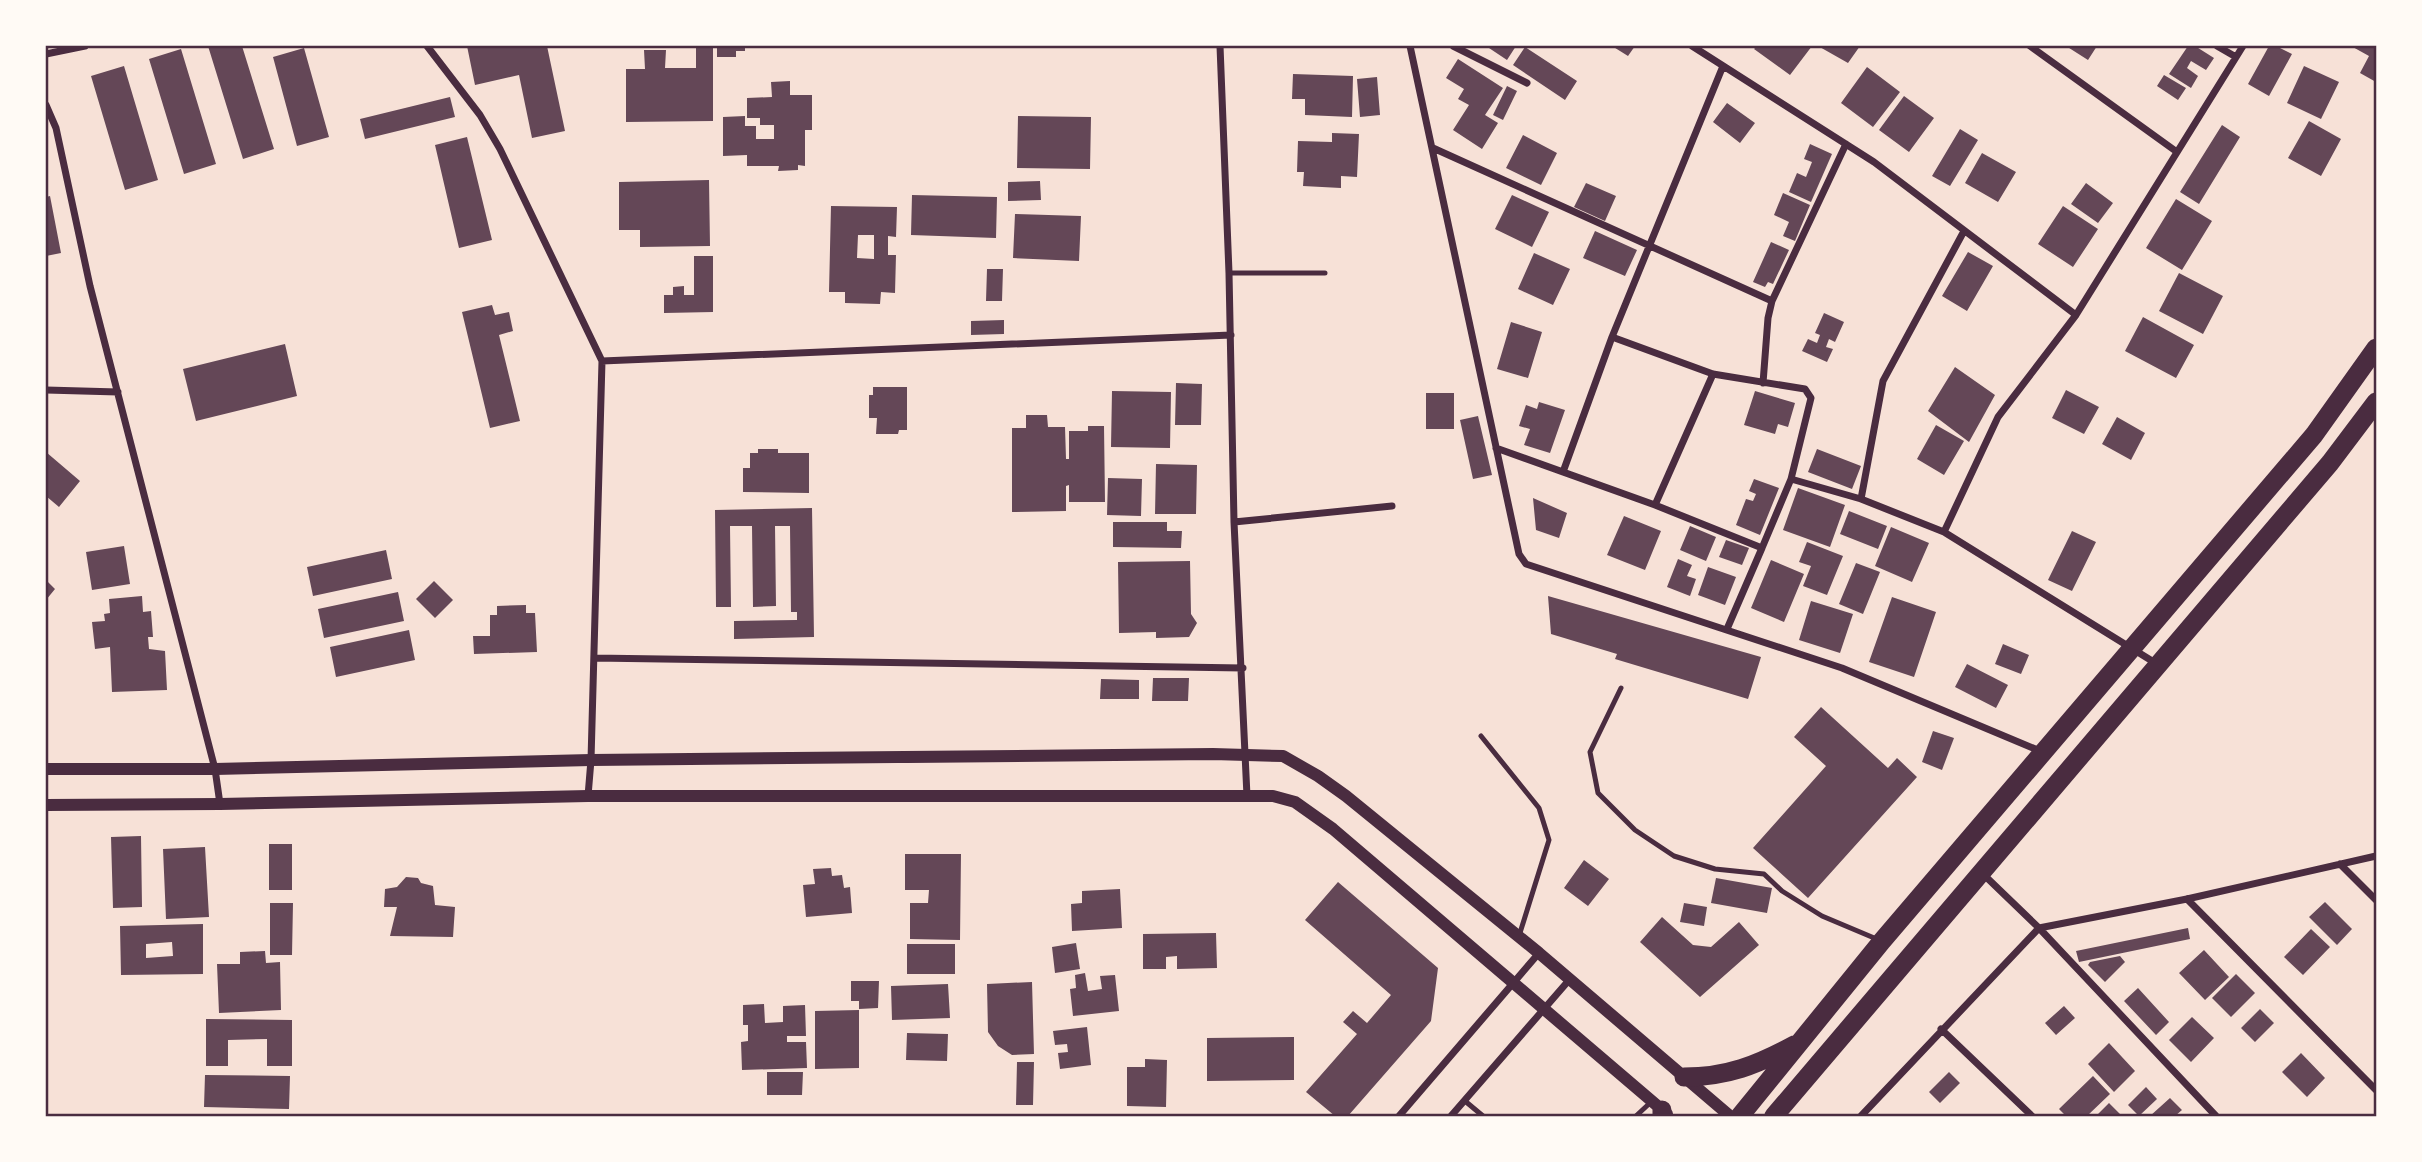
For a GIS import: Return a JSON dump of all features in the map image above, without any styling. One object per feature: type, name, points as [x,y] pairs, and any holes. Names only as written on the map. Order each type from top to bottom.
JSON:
[{"type":"highway","points":[[1740,1116],[1882,941],[2314,435],[2376,348]]},
{"type":"highway","points":[[1774,1116],[2160,666],[2330,463],[2376,402]]},
{"type":"highway","points":[[1684,1077],[1726,1074],[1760,1063],[1804,1039]]},
{"type":"street","points":[[46,54],[85,46]]},
{"type":"street","points":[[427,46],[480,115],[500,149],[602,361],[588,796]]},
{"type":"street","points":[[1220,46],[1231,335],[1234,522],[1247,796]]},
{"type":"street","points":[[1410,46],[1519,554],[1526,564],[1842,668],[2044,753]]},
{"type":"street","points":[[1453,46],[1527,83]]},
{"type":"street","points":[[1692,46],[1874,162],[2076,315]]},
{"type":"street","points":[[2031,46],[2177,152]]},
{"type":"street","points":[[2217,46],[2236,57]]},
{"type":"street","points":[[1944,532],[1998,416],[2076,315],[2243,46]]},
{"type":"street","points":[[1563,472],[1612,337],[1723,65]]},
{"type":"street","points":[[46,105],[56,128],[90,286],[215,769],[220,804]]},
{"type":"street","points":[[1763,383],[1772,301],[1846,144]]},
{"type":"street","points":[[1433,148],[1772,301]]},
{"type":"street","points":[[1861,499],[1883,381],[1964,231]]},
{"type":"street","points":[[602,361],[1231,335]]},
{"type":"street","points":[[1612,337],[1713,374],[1805,389],[1811,398],[1791,478],[1727,629]]},
{"type":"street","points":[[1655,505],[1713,374]]},
{"type":"street","points":[[46,390],[118,392]]},
{"type":"street","points":[[1496,447],[1655,505],[1762,548]]},
{"type":"street","points":[[1791,478],[1861,499],[1944,532],[2160,666]]},
{"type":"street","points":[[1234,522],[1392,506]]},
{"type":"street","points":[[594,658],[1243,668]]},
{"type":"street","points":[[46,769],[215,769],[591,760],[1246,754],[1283,756],[1346,796],[1519,936],[1730,1116]]},
{"type":"street","points":[[46,805],[588,796],[1273,796],[1295,802],[1333,829],[1662,1111]]},
{"type":"street","points":[[1861,1116],[2039,928],[2188,899],[2376,856]]},
{"type":"street","points":[[2340,864],[2376,900]]},
{"type":"street","points":[[1982,873],[2039,928],[2216,1116]]},
{"type":"street","points":[[2188,899],[2376,1090]]},
{"type":"street","points":[[1399,1116],[1539,953]]},
{"type":"street","points":[[1451,1116],[1570,979]]},
{"type":"street","points":[[1941,1029],[2032,1116]]},
{"type":"lane","points":[[1229,273],[1325,273]]},
{"type":"lane","points":[[1621,688],[1590,752],[1598,793],[1635,830],[1674,856],[1715,869],[1764,874],[1782,891],[1822,916],[1882,941]]},
{"type":"lane","points":[[1481,736],[1539,808],[1549,840],[1519,936]]},
{"type":"lane","points":[[1465,1101],[1483,1116]]},
{"type":"lane","points":[[1636,1116],[1662,1111]]},
{"type":"building","points":[[208,46],[242,46],[274,149],[243,159]]},
{"type":"building","points":[[467,46],[547,46],[565,131],[532,138],[519,75],[475,85]]},
{"type":"building","points":[[717,46],[745,46],[745,51],[736,51],[736,57],[717,57]]},
{"type":"building","points":[[1486,46],[1516,46],[1507,60]]},
{"type":"building","points":[[1612,46],[1635,46],[1628,56]]},
{"type":"building","points":[[1757,46],[1812,46],[1790,75],[1754,49]]},
{"type":"building","points":[[1818,46],[1860,46],[1848,63]]},
{"type":"building","points":[[2066,46],[2097,46],[2088,60]]},
{"type":"building","points":[[2188,46],[2195,46],[2214,58],[2206,70],[2191,61],[2187,68],[2198,76],[2191,88],[2169,74]]},
{"type":"building","points":[[2269,46],[2276,46],[2292,54],[2269,96],[2248,84]]},
{"type":"building","points":[[2351,46],[2376,46],[2376,82],[2360,73],[2369,56]]},
{"type":"building","points":[[696,47],[713,47],[713,121],[626,122],[626,69],[645,69],[644,50],[666,50],[665,68],[696,68]]},
{"type":"building","points":[[1525,47],[1577,81],[1565,100],[1513,65]]},
{"type":"building","points":[[304,48],[329,137],[297,146],[273,57]]},
{"type":"building","points":[[181,49],[216,164],[184,174],[149,59]]},
{"type":"building","points":[[1458,59],[1503,88],[1485,115],[1498,123],[1482,149],[1453,130],[1469,105],[1458,99],[1464,89],[1446,78]]},
{"type":"building","points":[[124,66],[158,180],[125,190],[91,76]]},
{"type":"building","points":[[2304,66],[2339,82],[2321,119],[2287,103]]},
{"type":"building","points":[[1867,67],[1900,92],[1873,127],[1841,103]]},
{"type":"building","points":[[1293,74],[1353,76],[1352,117],[1305,115],[1305,99],[1292,99]]},
{"type":"building","points":[[2164,75],[2186,88],[2178,100],[2157,86]]},
{"type":"building","points":[[1377,77],[1380,115],[1360,117],[1357,79]]},
{"type":"building","points":[[790,81],[790,95],[812,95],[812,130],[805,130],[805,166],[798,165],[798,170],[778,171],[779,166],[747,166],[747,155],[723,156],[723,117],[745,116],[745,126],[756,126],[756,139],[774,139],[774,125],[760,125],[760,118],[747,118],[747,98],[772,97],[771,82]]},
{"type":"building","points":[[1507,86],[1517,91],[1503,120],[1493,115]]},
{"type":"building","points":[[1904,96],[1934,118],[1909,152],[1879,130]]},
{"type":"building","points":[[450,97],[455,117],[365,139],[360,119]]},
{"type":"building","points":[[1727,103],[1755,123],[1740,143],[1713,122]]},
{"type":"building","points":[[1018,116],[1091,117],[1090,169],[1017,168]]},
{"type":"building","points":[[2309,121],[2341,139],[2321,176],[2288,158]]},
{"type":"building","points":[[2222,125],[2240,137],[2199,204],[2180,192]]},
{"type":"building","points":[[1960,129],[1978,140],[1950,186],[1932,176]]},
{"type":"building","points":[[1332,133],[1359,134],[1357,177],[1341,176],[1341,188],[1303,186],[1304,172],[1297,172],[1298,141],[1332,142]]},
{"type":"building","points":[[1523,135],[1557,153],[1541,185],[1506,168]]},
{"type":"building","points":[[467,137],[492,240],[459,248],[435,145]]},
{"type":"building","points":[[1810,144],[1832,154],[1811,202],[1789,192],[1797,173],[1806,177],[1812,162],[1804,159]]},
{"type":"building","points":[[1982,153],[2016,172],[1998,202],[1965,183]]},
{"type":"building","points":[[709,180],[710,246],[640,247],[640,230],[619,230],[619,182]]},
{"type":"building","points":[[1040,181],[1041,200],[1008,201],[1008,182]]},
{"type":"building","points":[[1586,183],[1616,196],[1605,221],[1574,207]]},
{"type":"building","points":[[2086,183],[2113,203],[2098,223],[2071,204]]},
{"type":"building","points":[[1783,193],[1810,205],[1795,241],[1783,236],[1789,222],[1774,215]]},
{"type":"building","points":[[912,195],[997,197],[996,238],[911,235]]},
{"type":"building","points":[[1512,195],[1549,212],[1532,247],[1495,229]]},
{"type":"building","points":[[50,196],[61,253],[46,256],[46,197]]},
{"type":"building","points":[[2176,199],[2212,221],[2182,270],[2146,248]]},
{"type":"building","points":[[831,206],[897,207],[896,237],[888,236],[888,255],[896,255],[895,293],[881,292],[880,304],[845,303],[845,292],[829,292]],"holes":[[[858,235],[874,235],[874,259],[857,258]]]},
{"type":"building","points":[[2063,206],[2098,229],[2073,267],[2038,244]]},
{"type":"building","points":[[1015,214],[1081,216],[1079,261],[1013,258]]},
{"type":"building","points":[[1595,231],[1637,250],[1625,276],[1583,258]]},
{"type":"building","points":[[1771,242],[1789,250],[1773,284],[1768,282],[1765,287],[1753,282]]},
{"type":"building","points":[[1968,252],[1993,266],[1967,311],[1942,296]]},
{"type":"building","points":[[1534,253],[1570,269],[1553,305],[1518,289]]},
{"type":"building","points":[[694,256],[713,256],[713,312],[664,313],[664,295],[673,295],[673,287],[684,286],[684,295],[694,295]]},
{"type":"building","points":[[987,269],[1003,269],[1002,301],[986,301]]},
{"type":"building","points":[[2179,273],[2223,296],[2203,334],[2159,311]]},
{"type":"building","points":[[492,305],[495,315],[509,312],[513,331],[499,335],[520,421],[490,428],[462,312]]},
{"type":"building","points":[[1824,313],[1844,322],[1835,342],[1829,339],[1826,347],[1833,349],[1827,362],[1802,351],[1808,339],[1817,343],[1820,335],[1815,333]]},
{"type":"building","points":[[2143,317],[2194,345],[2176,378],[2125,351]]},
{"type":"building","points":[[1004,320],[1004,334],[971,335],[971,321]]},
{"type":"building","points":[[1511,322],[1542,332],[1528,378],[1497,369]]},
{"type":"building","points":[[285,344],[297,396],[196,421],[183,369]]},
{"type":"building","points":[[1955,367],[1995,395],[1969,442],[1928,411]]},
{"type":"building","points":[[1176,383],[1202,384],[1201,425],[1175,425]]},
{"type":"building","points":[[873,387],[907,387],[907,430],[899,430],[898,434],[876,434],[877,418],[869,418],[869,395],[873,395]]},
{"type":"building","points":[[2066,390],[2099,407],[2084,434],[2052,418]]},
{"type":"building","points":[[1112,391],[1171,392],[1170,448],[1111,447]]},
{"type":"building","points":[[1755,391],[1795,403],[1788,427],[1778,424],[1775,434],[1744,425]]},
{"type":"building","points":[[1426,393],[1454,393],[1454,429],[1426,429]]},
{"type":"building","points":[[1539,402],[1565,410],[1550,453],[1524,445],[1530,429],[1519,426],[1526,405],[1537,409]]},
{"type":"building","points":[[1026,415],[1047,415],[1048,427],[1065,427],[1066,459],[1069,459],[1069,431],[1088,431],[1088,426],[1104,426],[1105,502],[1069,502],[1069,485],[1066,486],[1066,511],[1012,512],[1012,428],[1026,428]]},
{"type":"building","points":[[1478,416],[1492,475],[1473,479],[1460,420]]},
{"type":"building","points":[[2117,417],[2145,433],[2131,460],[2102,444]]},
{"type":"building","points":[[1936,425],[1964,441],[1944,475],[1917,459]]},
{"type":"building","points":[[758,449],[778,449],[778,453],[809,453],[809,493],[743,492],[743,468],[750,468],[750,453],[758,453]]},
{"type":"building","points":[[1817,449],[1861,466],[1852,489],[1808,472]]},
{"type":"building","points":[[46,452],[80,481],[59,507],[46,496]]},
{"type":"building","points":[[1156,464],[1197,465],[1196,514],[1155,514]]},
{"type":"building","points":[[1108,478],[1142,479],[1141,516],[1107,515]]},
{"type":"building","points":[[1754,479],[1779,488],[1760,535],[1736,525],[1746,499],[1753,501],[1756,494],[1749,491]]},
{"type":"building","points":[[1798,488],[1845,505],[1830,547],[1783,530]]},
{"type":"building","points":[[1533,498],[1567,513],[1559,538],[1536,530]]},
{"type":"building","points":[[812,508],[814,637],[734,639],[734,621],[797,620],[797,612],[791,612],[790,526],[775,526],[776,606],[753,607],[752,526],[730,526],[731,607],[716,607],[715,510]]},
{"type":"building","points":[[1849,511],[1887,526],[1878,549],[1840,534]]},
{"type":"building","points":[[1624,516],[1661,531],[1645,570],[1607,555]]},
{"type":"building","points":[[1113,522],[1167,522],[1167,531],[1182,531],[1181,548],[1113,547]]},
{"type":"building","points":[[1690,526],[1716,537],[1706,561],[1680,550]]},
{"type":"building","points":[[1891,527],[1929,543],[1912,582],[1875,566]]},
{"type":"building","points":[[2072,531],[2096,542],[2072,591],[2048,580]]},
{"type":"building","points":[[1726,540],[1749,548],[1742,565],[1719,557]]},
{"type":"building","points":[[1807,542],[1843,556],[1827,595],[1803,586],[1811,566],[1799,562]]},
{"type":"building","points":[[124,546],[130,584],[92,590],[86,552]]},
{"type":"building","points":[[386,550],[392,579],[313,596],[307,567]]},
{"type":"building","points":[[1678,559],[1692,565],[1687,576],[1696,579],[1690,596],[1667,587]]},
{"type":"building","points":[[1771,560],[1804,574],[1784,622],[1751,608]]},
{"type":"building","points":[[1190,561],[1191,614],[1197,623],[1189,637],[1156,638],[1156,632],[1119,633],[1118,562]]},
{"type":"building","points":[[1856,563],[1880,572],[1863,614],[1839,604]]},
{"type":"building","points":[[1708,567],[1736,577],[1725,605],[1698,595]]},
{"type":"building","points":[[46,580],[55,589],[46,600]]},
{"type":"building","points":[[434,581],[453,600],[435,618],[416,599]]},
{"type":"building","points":[[398,592],[404,621],[324,638],[318,609]]},
{"type":"building","points":[[142,596],[143,612],[151,611],[153,637],[148,637],[149,649],[165,651],[167,690],[112,692],[110,647],[95,649],[92,622],[105,621],[104,614],[110,613],[109,599]]},
{"type":"building","points":[[1548,596],[1761,657],[1748,699],[1615,659],[1617,654],[1551,634]]},
{"type":"building","points":[[1892,597],[1936,612],[1914,677],[1869,662]]},
{"type":"building","points":[[1811,601],[1853,614],[1840,653],[1799,640]]},
{"type":"building","points":[[526,605],[526,613],[535,613],[537,652],[474,654],[473,636],[490,636],[490,615],[497,615],[497,606]]},
{"type":"building","points":[[409,630],[415,660],[336,677],[330,647]]},
{"type":"building","points":[[2003,644],[2029,655],[2021,674],[1995,664]]},
{"type":"building","points":[[1967,664],[2008,685],[1996,708],[1955,687]]},
{"type":"building","points":[[1153,678],[1189,678],[1188,701],[1152,701]]},
{"type":"building","points":[[1101,679],[1139,680],[1139,699],[1100,699]]},
{"type":"building","points":[[1821,707],[1888,768],[1897,758],[1917,777],[1808,898],[1753,848],[1826,766],[1794,737]]},
{"type":"building","points":[[1933,731],[1954,738],[1942,770],[1922,762]]},
{"type":"building","points":[[141,836],[142,907],[113,908],[111,837]]},
{"type":"building","points":[[269,844],[292,844],[292,890],[269,890]]},
{"type":"building","points":[[205,847],[209,917],[166,919],[163,849]]},
{"type":"building","points":[[905,854],[961,854],[960,940],[910,939],[910,903],[928,903],[929,890],[905,890]]},
{"type":"building","points":[[1584,860],[1609,879],[1588,906],[1564,888]]},
{"type":"building","points":[[831,868],[832,876],[842,875],[844,888],[850,887],[852,913],[806,917],[803,885],[815,884],[813,869]]},
{"type":"building","points":[[406,877],[418,878],[421,883],[433,886],[435,905],[455,907],[453,937],[390,936],[397,907],[384,907],[385,889],[397,887]]},
{"type":"building","points":[[1716,878],[1772,888],[1767,913],[1711,903]]},
{"type":"building","points":[[1338,882],[1438,968],[1431,1021],[1348,1116],[1335,1116],[1306,1092],[1357,1034],[1343,1022],[1353,1011],[1367,1023],[1391,995],[1305,920]]},
{"type":"building","points":[[1120,889],[1122,928],[1072,931],[1071,904],[1082,903],[1082,891]]},
{"type":"building","points":[[2325,902],[2352,929],[2337,945],[2309,917]]},
{"type":"building","points":[[270,903],[293,903],[292,955],[270,955]]},
{"type":"building","points":[[1684,903],[1707,907],[1704,926],[1680,922]]},
{"type":"building","points":[[1662,917],[1693,945],[1711,947],[1739,922],[1759,945],[1700,997],[1640,942]]},
{"type":"building","points":[[203,924],[203,974],[121,975],[120,926]],"holes":[[[172,942],[173,956],[146,958],[146,944]]]},
{"type":"building","points":[[2188,928],[2190,939],[2079,962],[2076,951]]},
{"type":"building","points":[[2311,929],[2330,947],[2303,975],[2284,957]]},
{"type":"building","points":[[1216,933],[1217,968],[1177,969],[1177,956],[1166,957],[1166,969],[1143,969],[1143,934]]},
{"type":"building","points":[[1076,943],[1080,969],[1055,973],[1052,947]]},
{"type":"building","points":[[907,944],[955,944],[955,974],[907,974]]},
{"type":"building","points":[[2204,950],[2229,977],[2205,1000],[2179,973]]},
{"type":"building","points":[[265,951],[266,963],[280,962],[281,1010],[219,1013],[217,964],[240,964],[240,952]]},
{"type":"building","points":[[2120,956],[2125,962],[2105,982],[2088,965],[2090,962]]},
{"type":"building","points":[[1085,973],[1088,991],[1102,989],[1100,976],[1115,975],[1119,1011],[1073,1016],[1070,989],[1076,988],[1075,975]]},
{"type":"building","points":[[2236,974],[2255,993],[2231,1017],[2212,998]]},
{"type":"building","points":[[851,981],[879,981],[878,1008],[859,1009],[859,1001],[851,1001]]},
{"type":"building","points":[[1032,982],[1034,1054],[1012,1055],[998,1046],[988,1032],[987,984]]},
{"type":"building","points":[[948,984],[950,1018],[892,1020],[891,986]]},
{"type":"building","points":[[2138,988],[2169,1022],[2156,1035],[2124,1001]]},
{"type":"building","points":[[764,1004],[765,1023],[783,1022],[783,1006],[805,1005],[806,1036],[787,1036],[787,1042],[806,1042],[807,1068],[742,1070],[741,1042],[748,1041],[748,1025],[743,1025],[743,1005]]},
{"type":"building","points":[[2064,1006],[2075,1018],[2056,1035],[2045,1023]]},
{"type":"building","points":[[2260,1009],[2274,1023],[2255,1042],[2241,1028]]},
{"type":"building","points":[[859,1010],[859,1068],[815,1069],[815,1011]]},
{"type":"building","points":[[2192,1017],[2214,1038],[2191,1062],[2169,1040]]},
{"type":"building","points":[[206,1019],[292,1020],[292,1066],[267,1066],[267,1039],[228,1040],[228,1066],[206,1066]]},
{"type":"building","points":[[1087,1027],[1091,1065],[1060,1069],[1058,1053],[1068,1052],[1067,1044],[1055,1045],[1053,1031]]},
{"type":"building","points":[[907,1033],[948,1034],[947,1061],[906,1060]]},
{"type":"building","points":[[1294,1037],[1294,1080],[1207,1081],[1207,1038]]},
{"type":"building","points":[[2109,1043],[2135,1071],[2114,1092],[2088,1064]]},
{"type":"building","points":[[2301,1053],[2325,1078],[2307,1097],[2282,1072]]},
{"type":"building","points":[[1145,1059],[1167,1060],[1166,1107],[1127,1106],[1127,1067],[1145,1067]]},
{"type":"building","points":[[1017,1062],[1034,1062],[1033,1105],[1016,1105]]},
{"type":"building","points":[[767,1072],[803,1072],[802,1095],[767,1095]]},
{"type":"building","points":[[1949,1072],[1960,1083],[1940,1103],[1929,1092]]},
{"type":"building","points":[[205,1075],[290,1076],[289,1109],[204,1107]]},
{"type":"building","points":[[2093,1076],[2110,1094],[2087,1116],[2066,1116],[2059,1109]]},
{"type":"building","points":[[2146,1087],[2157,1099],[2139,1116],[2128,1105]]},
{"type":"building","points":[[2170,1098],[2182,1110],[2175,1116],[2150,1116]]},
{"type":"building","points":[[2109,1103],[2120,1114],[2096,1116]]}]
